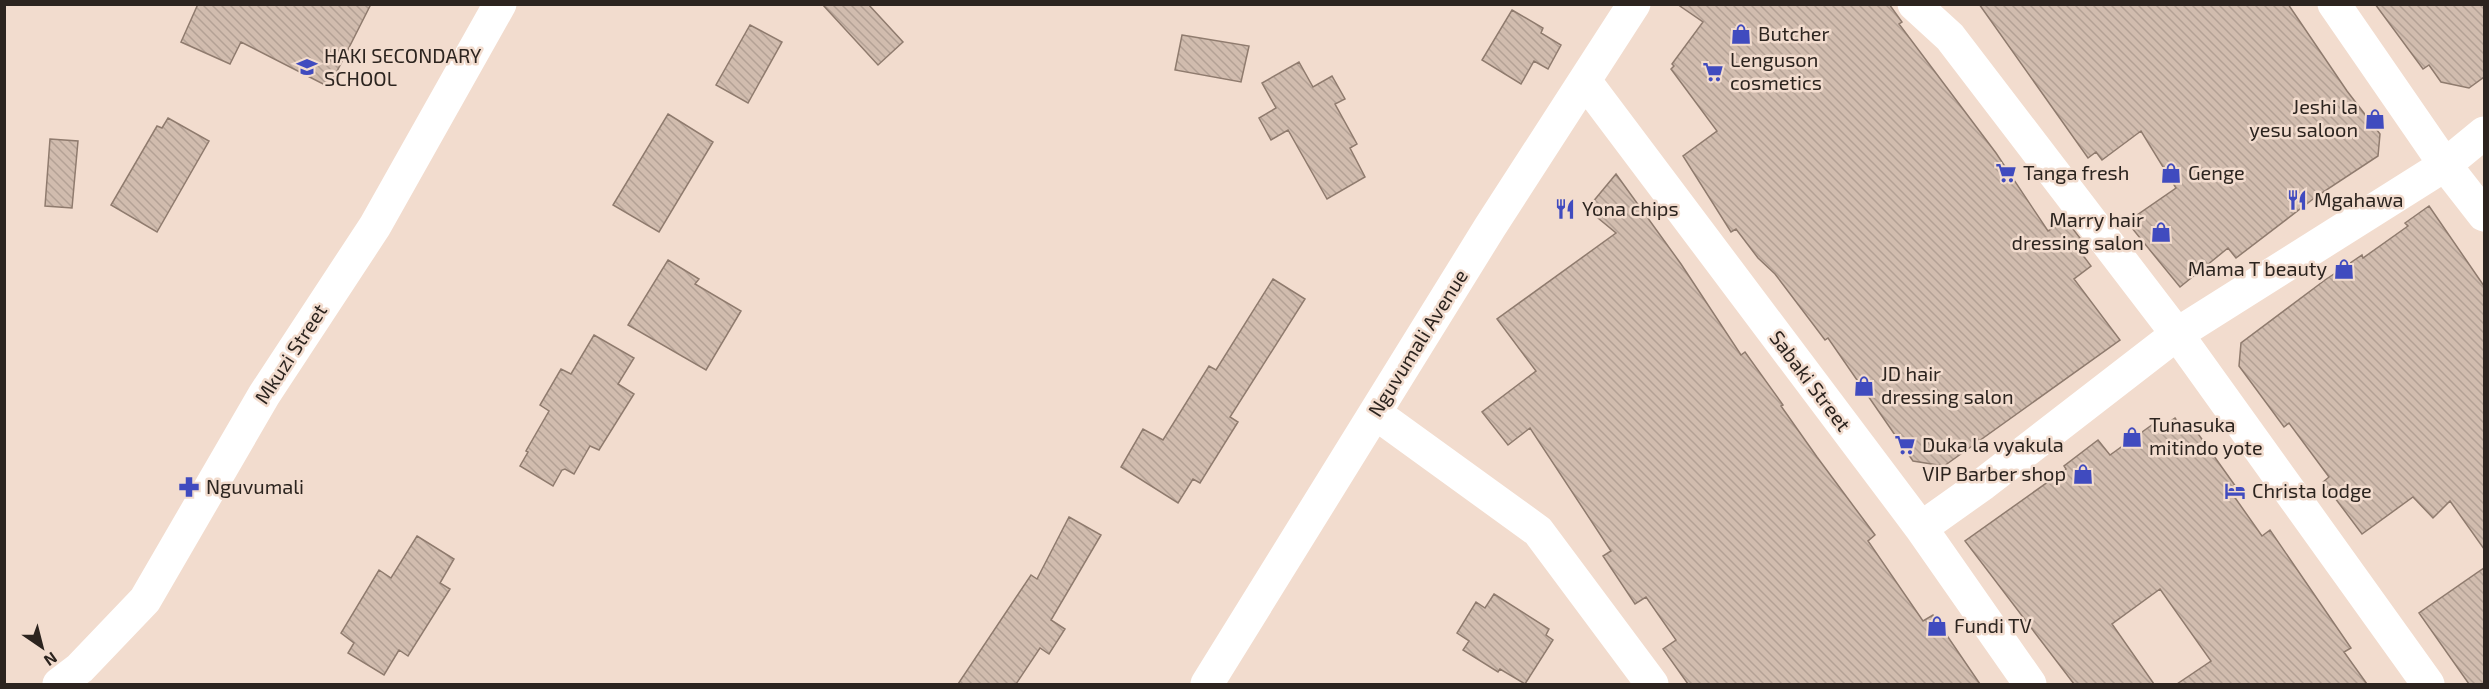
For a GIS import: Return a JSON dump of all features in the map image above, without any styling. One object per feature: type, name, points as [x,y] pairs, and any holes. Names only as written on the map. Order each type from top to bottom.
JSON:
[{"type":"street","name":"Mkuzi Street","points":[[58,684],[80,668],[146,600],[264,395],[375,226],[500,4]]},
{"type":"street","name":"Nguvumali Avenue","points":[[1207,684],[1490,227],[1634,4]]},
{"type":"street","points":[[1914,4],[1950,37],[2177,334],[2428,684]]},
{"type":"street","points":[[2334,4],[2445,165],[2484,215]]},
{"type":"street","name":"Sabaki Street","points":[[1585,81],[1921,528],[2030,684]]},
{"type":"street","points":[[1921,528],[1983,484],[2177,334],[2445,165],[2484,133]]},
{"type":"street","points":[[1375,413],[1538,531],[1652,684]]},
{"type":"building","points":[[198,4],[371,4],[329,87],[241,42],[230,64],[181,42]]},
{"type":"building","points":[[822,4],[868,4],[903,42],[878,65]]},
{"type":"building","points":[[1677,4],[1889,4],[1902,22],[1899,24],[1996,153],[2048,231],[2066,220],[2083,242],[2076,246],[2091,266],[2074,279],[2120,340],[1944,466],[1913,461],[1828,338],[1825,340],[1775,274],[1758,258],[1736,229],[1731,232],[1683,156],[1717,131],[1671,69],[1674,66],[1672,64],[1703,22]]},
{"type":"building","points":[[1979,4],[2288,4],[2347,91],[2380,134],[2378,156],[2317,196],[2236,258],[2228,248],[2180,287],[2127,222],[2176,188],[2141,131],[2102,160],[2096,152],[2088,158]]},
{"type":"building","points":[[2375,4],[2484,4],[2484,77],[2469,88],[2441,82],[2429,65],[2423,69]]},
{"type":"building","points":[[1512,10],[1543,28],[1541,33],[1561,45],[1548,69],[1534,61],[1521,84],[1482,60]]},
{"type":"building","points":[[750,25],[782,42],[748,103],[716,85]]},
{"type":"building","points":[[1182,35],[1249,46],[1241,82],[1175,70]]},
{"type":"building","points":[[1299,62],[1313,87],[1332,76],[1345,99],[1335,104],[1357,144],[1350,148],[1365,177],[1327,199],[1288,130],[1271,140],[1259,118],[1276,108],[1262,83]]},
{"type":"building","points":[[668,114],[713,142],[659,232],[613,205]]},
{"type":"building","points":[[168,118],[209,141],[157,232],[111,205],[157,126],[162,128]]},
{"type":"building","points":[[50,139],[78,141],[72,208],[45,206]]},
{"type":"building","points":[[1616,174],[1681,264],[1741,355],[1745,352],[1817,457],[1875,535],[1868,541],[1923,621],[1933,615],[1980,684],[1688,684],[1663,649],[1676,640],[1646,597],[1635,604],[1603,556],[1611,551],[1530,428],[1508,445],[1482,412],[1536,371],[1497,319],[1616,233],[1587,209]]},
{"type":"building","points":[[2429,206],[2484,286],[2484,549],[2450,501],[2433,518],[2413,497],[2362,534],[2323,482],[2329,477],[2289,423],[2284,427],[2239,366],[2241,343],[2325,280],[2362,255],[2363,258],[2408,226],[2405,223]]},
{"type":"building","points":[[668,260],[699,279],[695,284],[741,311],[706,370],[628,325]]},
{"type":"building","points":[[1273,279],[1305,299],[1230,417],[1238,422],[1200,483],[1193,479],[1178,503],[1121,467],[1143,429],[1163,440],[1209,366],[1216,370]]},
{"type":"building","points":[[594,335],[634,358],[618,384],[634,394],[599,450],[590,446],[574,474],[565,469],[562,470],[553,486],[520,466],[549,411],[540,405],[561,369],[571,374]]},
{"type":"building","points":[[2175,418],[2181,427],[2189,421],[2236,487],[2231,492],[2262,536],[2270,530],[2351,648],[2344,652],[2367,684],[2177,684],[2211,661],[2160,589],[2112,624],[2154,684],[2074,684],[1965,541],[2066,469],[2064,466],[2098,440],[2110,455],[2156,422],[2160,428]]},
{"type":"building","points":[[1069,517],[1101,535],[1051,620],[1065,629],[1049,654],[1040,648],[1016,684],[958,684],[1031,575],[1037,579]]},
{"type":"building","points":[[417,536],[454,559],[440,583],[450,589],[408,656],[399,650],[384,675],[348,653],[354,643],[341,633],[379,570],[391,578]]},
{"type":"building","points":[[2484,568],[2484,684],[2469,684],[2419,613]]},
{"type":"building","points":[[1494,594],[1549,629],[1546,635],[1553,640],[1525,684],[1500,669],[1498,672],[1463,650],[1469,641],[1457,633],[1476,602],[1485,608]]},
{"type":"place","name":"Butcher","points":[[1741,34]]},
{"type":"place","name":"HAKI SECONDARY SCHOOL","points":[[307,67]]},
{"type":"place","name":"Lenguson cosmetics","points":[[1713,72]]},
{"type":"place","name":"Jeshi la yesu saloon","points":[[2375,119]]},
{"type":"place","name":"Tanga fresh","points":[[2006,173]]},
{"type":"place","name":"Genge","points":[[2171,173]]},
{"type":"place","name":"Mgahawa","points":[[2297,200]]},
{"type":"place","name":"Yona chips","points":[[1565,209]]},
{"type":"place","name":"Marry hair dressing salon","points":[[2161,232]]},
{"type":"place","name":"Mama T beauty","points":[[2344,269]]},
{"type":"place","name":"JD hair dressing salon","points":[[1864,386]]},
{"type":"place","name":"Tunasuka mitindo yote","points":[[2132,437]]},
{"type":"place","name":"Duka la vyakula","points":[[1905,445]]},
{"type":"place","name":"VIP Barber shop","points":[[2083,474]]},
{"type":"place","name":"Nguvumali","points":[[189,487]]},
{"type":"place","name":"Christa lodge","points":[[2235,491]]},
{"type":"place","name":"Fundi TV","points":[[1937,626]]}]
